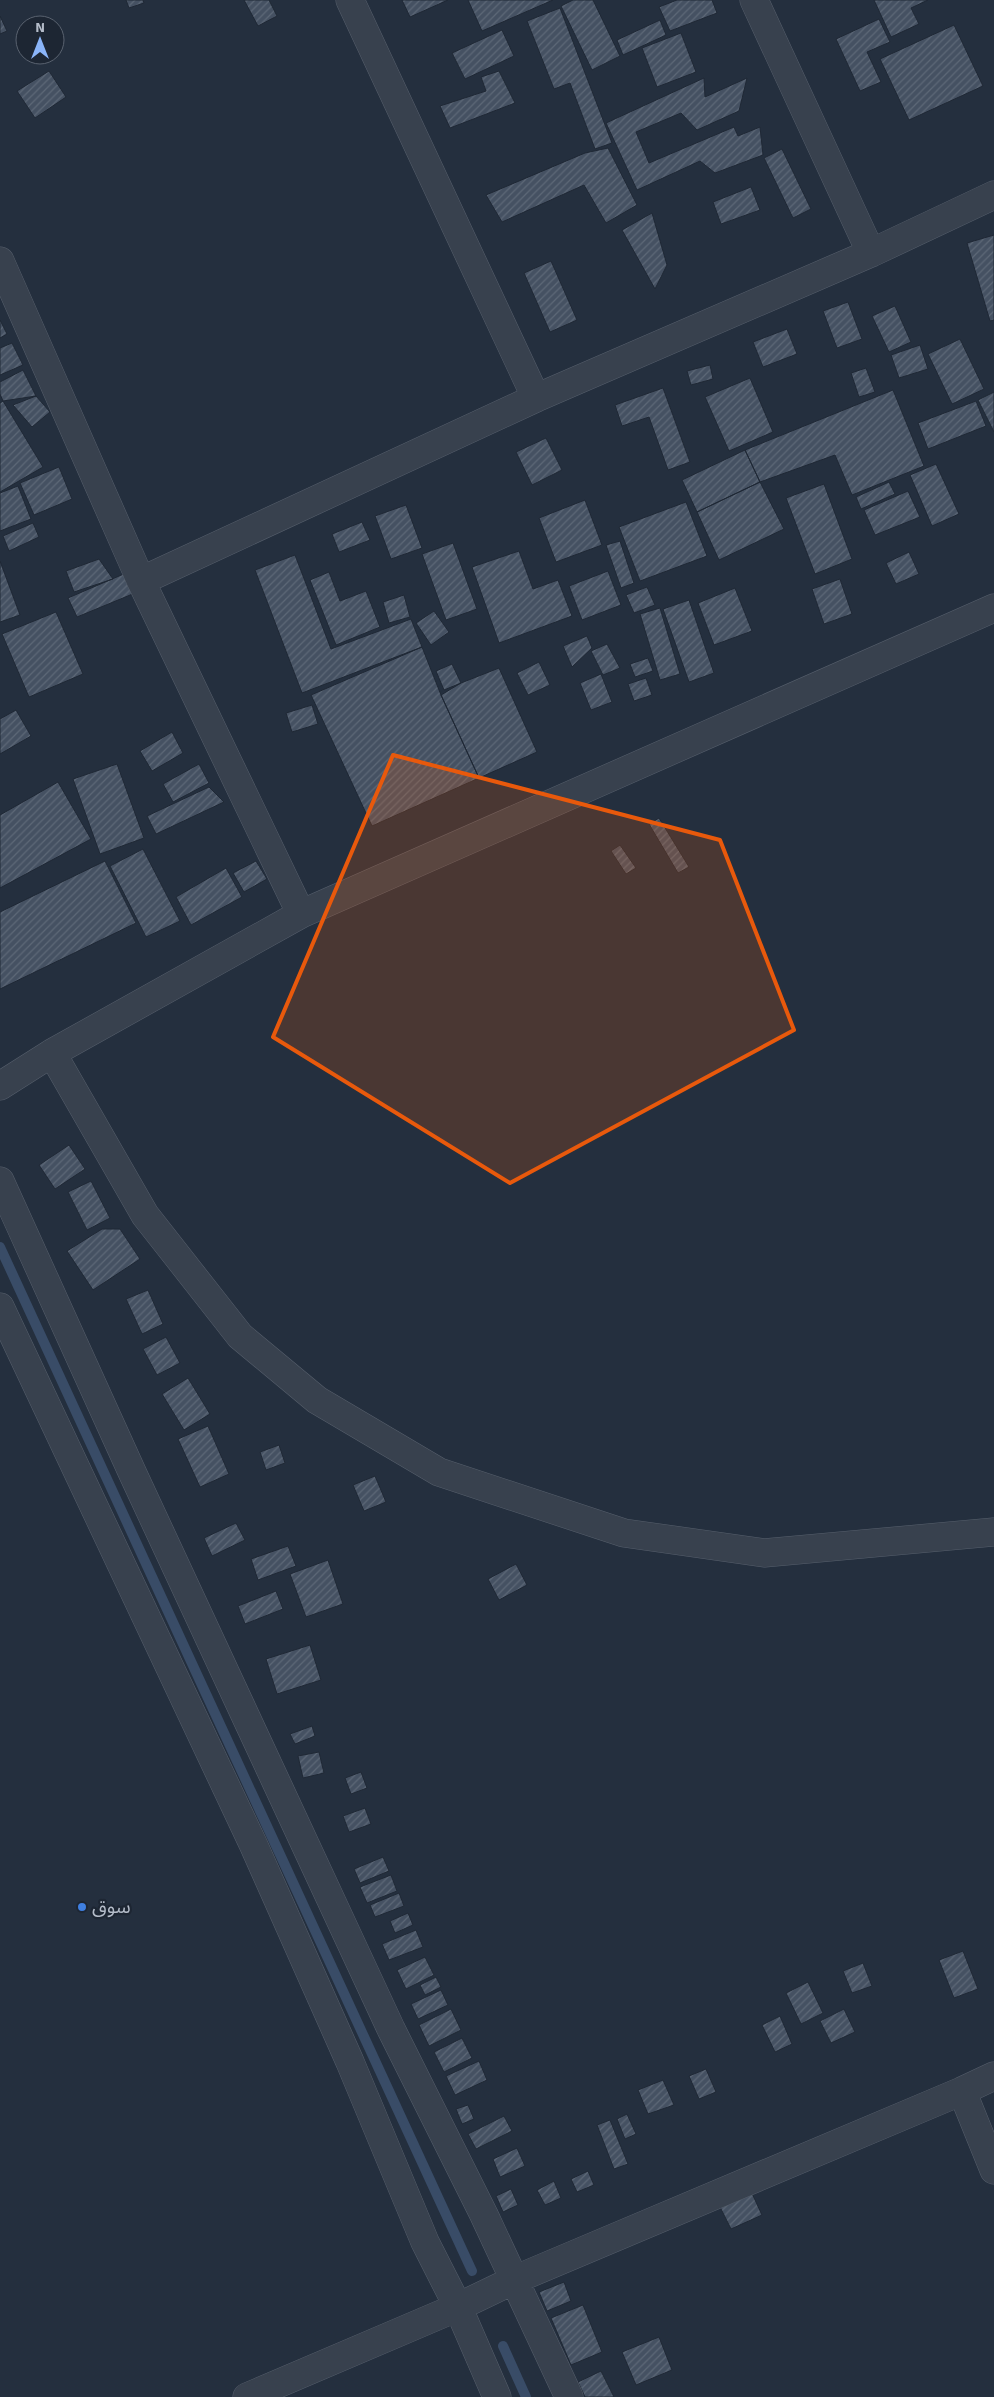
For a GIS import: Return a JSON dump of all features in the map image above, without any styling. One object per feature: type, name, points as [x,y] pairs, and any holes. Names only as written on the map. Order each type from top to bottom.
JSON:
[{"type":"street","points":[[350,0],[536,398]]},
{"type":"street","points":[[754,0],[871,253]]},
{"type":"street","points":[[141,581],[536,398],[871,253],[994,195]]},
{"type":"street","points":[[0,261],[141,581],[301,914]]},
{"type":"street","points":[[0,1086],[52,1053],[301,914],[994,608]]},
{"type":"street","points":[[52,1053],[146,1215],[240,1336],[317,1400],[439,1472],[624,1533],[764,1553],[994,1532]]},
{"type":"street","points":[[0,1181],[132,1472],[366,1974],[569,2397]]},
{"type":"street","points":[[0,1308],[254,1846],[350,2062],[425,2242],[458,2307],[498,2397]]},
{"type":"street","points":[[247,2397],[458,2307],[514,2280],[994,2076]]},
{"type":"street","points":[[962,2091],[994,2170]]},
{"type":"highlighted area","points":[[393,755],[720,840],[794,1030],[510,1183],[273,1037]]},
{"type":"building","points":[[126,0],[143,0],[144,3],[129,8]]},
{"type":"building","points":[[244,0],[269,0],[277,16],[258,26]]},
{"type":"building","points":[[402,0],[448,0],[410,17]]},
{"type":"building","points":[[468,0],[553,0],[482,31]]},
{"type":"building","points":[[573,0],[593,0],[620,56],[592,70],[561,6]]},
{"type":"building","points":[[677,0],[712,0],[717,13],[670,31],[659,7]]},
{"type":"building","points":[[874,0],[928,0],[911,8],[919,24],[891,37]]},
{"type":"building","points":[[560,8],[612,143],[595,149],[570,83],[554,89],[527,21]]},
{"type":"building","points":[[0,16],[7,31],[0,34]]},
{"type":"building","points":[[879,19],[890,42],[867,52],[881,82],[860,91],[836,39]]},
{"type":"building","points":[[660,20],[666,35],[623,55],[617,40]]},
{"type":"building","points":[[954,25],[983,86],[909,120],[880,59]]},
{"type":"building","points":[[502,30],[514,56],[465,79],[452,53]]},
{"type":"building","points":[[681,33],[696,72],[657,87],[642,48]]},
{"type":"building","points":[[49,71],[66,97],[35,118],[17,91]]},
{"type":"building","points":[[499,71],[515,103],[450,128],[440,106],[486,91],[481,77]]},
{"type":"building","points":[[704,78],[705,97],[747,78],[739,111],[697,130],[681,113],[636,132],[649,163],[734,127],[738,136],[760,127],[763,155],[715,173],[700,161],[637,190],[606,123]]},
{"type":"building","points":[[608,148],[637,205],[606,223],[584,185],[502,222],[486,195],[585,153]]},
{"type":"building","points":[[782,149],[811,209],[793,218],[764,158]]},
{"type":"building","points":[[751,187],[760,210],[721,224],[713,202]]},
{"type":"building","points":[[652,213],[667,265],[655,289],[622,230]]},
{"type":"building","points":[[994,235],[994,320],[990,321],[967,243]]},
{"type":"building","points":[[551,261],[577,320],[550,332],[524,273]]},
{"type":"building","points":[[848,302],[862,339],[837,348],[823,311]]},
{"type":"building","points":[[895,306],[911,342],[889,352],[872,316]]},
{"type":"building","points":[[0,320],[7,334],[0,338]]},
{"type":"building","points":[[787,329],[797,354],[763,367],[753,342]]},
{"type":"building","points":[[960,339],[984,389],[952,404],[928,354]]},
{"type":"building","points":[[12,343],[23,365],[0,375],[0,348]]},
{"type":"building","points":[[920,345],[928,369],[899,378],[891,355]]},
{"type":"building","points":[[710,365],[713,379],[691,385],[687,371]]},
{"type":"building","points":[[866,368],[875,392],[859,397],[851,373]]},
{"type":"building","points":[[23,370],[36,396],[3,401],[0,394],[0,382]]},
{"type":"building","points":[[750,378],[773,432],[729,451],[705,397]]},
{"type":"building","points":[[663,388],[690,462],[668,470],[649,417],[622,426],[615,405]]},
{"type":"building","points":[[893,390],[924,466],[852,495],[835,455],[760,482],[745,450]]},
{"type":"building","points":[[994,392],[994,432],[978,400]]},
{"type":"building","points":[[36,396],[50,412],[32,427],[13,405]]},
{"type":"building","points":[[3,401],[43,467],[0,492],[0,403]]},
{"type":"building","points":[[976,401],[986,426],[928,449],[918,423]]},
{"type":"building","points":[[546,438],[562,470],[532,485],[516,452]]},
{"type":"building","points":[[745,450],[760,482],[697,512],[682,480]]},
{"type":"building","points":[[936,464],[959,514],[932,526],[910,475]]},
{"type":"building","points":[[59,467],[72,499],[34,515],[20,483]]},
{"type":"building","points":[[760,482],[784,529],[719,560],[697,512]]},
{"type":"building","points":[[889,482],[895,494],[861,509],[856,497]]},
{"type":"building","points":[[824,484],[852,559],[815,574],[786,498]]},
{"type":"building","points":[[18,486],[31,519],[0,531],[0,493]]},
{"type":"building","points":[[908,491],[920,517],[875,535],[864,510]]},
{"type":"building","points":[[585,500],[602,545],[556,562],[539,518]]},
{"type":"building","points":[[686,502],[707,556],[640,581],[619,527]]},
{"type":"building","points":[[406,505],[422,548],[391,559],[375,516]]},
{"type":"building","points":[[362,522],[370,540],[339,552],[332,534]]},
{"type":"building","points":[[33,523],[39,537],[9,551],[3,536]]},
{"type":"building","points":[[620,541],[634,583],[621,588],[606,545]]},
{"type":"building","points":[[453,543],[477,609],[446,620],[422,554]]},
{"type":"building","points":[[519,551],[533,589],[558,580],[572,616],[499,643],[472,567]]},
{"type":"building","points":[[909,552],[919,574],[896,584],[886,563]]},
{"type":"building","points":[[295,555],[331,649],[411,619],[422,647],[302,693],[255,570]]},
{"type":"building","points":[[99,559],[113,579],[74,592],[66,571]]},
{"type":"building","points":[[0,561],[20,615],[0,622]]},
{"type":"building","points":[[608,571],[621,605],[582,620],[569,586]]},
{"type":"building","points":[[329,572],[340,601],[366,591],[380,627],[336,645],[310,580]]},
{"type":"building","points":[[126,573],[135,593],[77,617],[68,598]]},
{"type":"building","points":[[840,579],[852,614],[824,624],[812,589]]},
{"type":"building","points":[[647,587],[655,605],[634,613],[626,595]]},
{"type":"building","points":[[735,588],[752,631],[714,645],[698,603]]},
{"type":"building","points":[[404,595],[410,617],[389,623],[383,602]]},
{"type":"building","points":[[689,600],[714,673],[689,682],[663,609]]},
{"type":"building","points":[[660,608],[680,674],[660,680],[640,614]]},
{"type":"building","points":[[434,611],[449,632],[431,645],[416,623]]},
{"type":"building","points":[[56,612],[83,674],[29,697],[2,634]]},
{"type":"building","points":[[587,636],[592,648],[572,667],[563,646]]},
{"type":"building","points":[[607,644],[620,668],[603,675],[591,651]]},
{"type":"building","points":[[422,647],[441,695],[479,778],[372,826],[311,695]]},
{"type":"building","points":[[648,658],[653,671],[635,677],[630,664]]},
{"type":"building","points":[[539,662],[550,685],[528,695],[517,673]]},
{"type":"building","points":[[452,664],[461,683],[444,690],[436,671]]},
{"type":"building","points":[[499,668],[537,752],[479,778],[441,695],[461,683]]},
{"type":"building","points":[[601,674],[612,702],[591,710],[580,683]]},
{"type":"building","points":[[646,678],[652,695],[634,701],[628,684]]},
{"type":"building","points":[[312,705],[318,724],[292,732],[286,713]]},
{"type":"building","points":[[16,710],[31,736],[0,754],[0,719]]},
{"type":"building","points":[[172,732],[183,753],[152,771],[140,751]]},
{"type":"building","points":[[117,764],[144,838],[100,854],[73,779]]},
{"type":"building","points":[[199,764],[209,783],[173,802],[163,784]]},
{"type":"building","points":[[58,782],[91,839],[0,888],[0,815]]},
{"type":"building","points":[[209,787],[224,802],[156,834],[147,816]]},
{"type":"building","points":[[659,818],[689,867],[678,873],[649,824]]},
{"type":"building","points":[[620,845],[636,868],[626,874],[611,851]]},
{"type":"building","points":[[143,849],[180,921],[146,937],[110,866]]},
{"type":"building","points":[[105,861],[136,923],[0,989],[0,912]]},
{"type":"building","points":[[256,861],[267,879],[244,892],[233,873]]},
{"type":"building","points":[[226,868],[242,897],[191,925],[176,897]]},
{"type":"building","points":[[69,1145],[85,1169],[55,1189],[39,1165]]},
{"type":"building","points":[[91,1181],[110,1218],[87,1230],[68,1192]]},
{"type":"building","points":[[102,1229],[120,1229],[140,1259],[93,1290],[67,1251]]},
{"type":"building","points":[[148,1290],[163,1324],[142,1334],[126,1299]]},
{"type":"building","points":[[166,1337],[180,1363],[157,1375],[143,1349]]},
{"type":"building","points":[[188,1378],[210,1414],[184,1430],[162,1394]]},
{"type":"building","points":[[208,1426],[229,1474],[200,1487],[178,1439]]},
{"type":"building","points":[[279,1445],[285,1463],[266,1470],[260,1452]]},
{"type":"building","points":[[375,1476],[386,1502],[364,1511],[353,1485]]},
{"type":"building","points":[[236,1523],[245,1540],[212,1556],[204,1538]]},
{"type":"building","points":[[288,1546],[296,1566],[258,1580],[251,1559]]},
{"type":"building","points":[[328,1560],[343,1604],[306,1617],[290,1574]]},
{"type":"building","points":[[516,1564],[527,1585],[499,1600],[488,1579]]},
{"type":"building","points":[[276,1591],[283,1609],[245,1624],[238,1606]]},
{"type":"building","points":[[310,1645],[321,1680],[277,1694],[266,1659]]},
{"type":"building","points":[[312,1726],[315,1736],[295,1744],[290,1734]]},
{"type":"building","points":[[319,1752],[324,1773],[303,1778],[298,1756]]},
{"type":"building","points":[[361,1772],[367,1788],[351,1794],[345,1778]]},
{"type":"building","points":[[365,1808],[371,1824],[349,1832],[343,1816]]},
{"type":"building","points":[[383,1857],[389,1871],[360,1883],[354,1869]]},
{"type":"building","points":[[391,1875],[397,1891],[367,1903],[360,1887]]},
{"type":"building","points":[[399,1893],[404,1906],[375,1917],[370,1905]]},
{"type":"building","points":[[408,1913],[413,1925],[395,1933],[390,1921]]},
{"type":"building","points":[[416,1930],[423,1947],[389,1960],[382,1944]]},
{"type":"building","points":[[963,1951],[978,1989],[954,1998],[939,1960]]},
{"type":"building","points":[[425,1957],[434,1975],[406,1989],[397,1970]]},
{"type":"building","points":[[863,1963],[872,1986],[852,1993],[843,1971]]},
{"type":"building","points":[[436,1977],[441,1987],[425,1995],[420,1985]]},
{"type":"building","points":[[808,1982],[823,2013],[801,2024],[786,1993]]},
{"type":"building","points":[[441,1990],[448,2005],[418,2019],[411,2004]]},
{"type":"building","points":[[451,2009],[461,2030],[429,2046],[419,2025]]},
{"type":"building","points":[[844,2009],[855,2032],[831,2043],[820,2021]]},
{"type":"building","points":[[780,2016],[792,2044],[775,2052],[762,2025]]},
{"type":"building","points":[[462,2038],[472,2058],[444,2072],[434,2052]]},
{"type":"building","points":[[479,2061],[487,2080],[455,2095],[446,2076]]},
{"type":"building","points":[[706,2069],[716,2092],[699,2099],[689,2076]]},
{"type":"building","points":[[663,2080],[674,2105],[648,2114],[638,2090]]},
{"type":"building","points":[[468,2105],[474,2119],[462,2124],[456,2109]]},
{"type":"building","points":[[627,2114],[636,2134],[625,2139],[617,2119]]},
{"type":"building","points":[[504,2116],[512,2131],[476,2149],[468,2134]]},
{"type":"building","points":[[610,2120],[628,2164],[614,2169],[597,2125]]},
{"type":"building","points":[[517,2148],[525,2166],[500,2177],[493,2159]]},
{"type":"building","points":[[588,2171],[594,2185],[577,2192],[571,2179]]},
{"type":"building","points":[[554,2181],[561,2198],[545,2205],[537,2190]]},
{"type":"building","points":[[511,2189],[518,2205],[503,2212],[496,2196]]},
{"type":"building","points":[[750,2189],[762,2215],[731,2229],[718,2203]]},
{"type":"building","points":[[564,2282],[571,2301],[547,2311],[539,2292]]},
{"type":"building","points":[[583,2305],[602,2352],[571,2365],[551,2318]]},
{"type":"building","points":[[659,2337],[672,2370],[636,2385],[622,2352]]},
{"type":"building","points":[[601,2371],[614,2397],[585,2397],[578,2382]]},
{"type":"waterway","points":[[0,1247],[472,2271]]},
{"type":"waterway","points":[[503,2346],[526,2397]]},
{"type":"place","name":"سوق","points":[[82,1907]]}]
